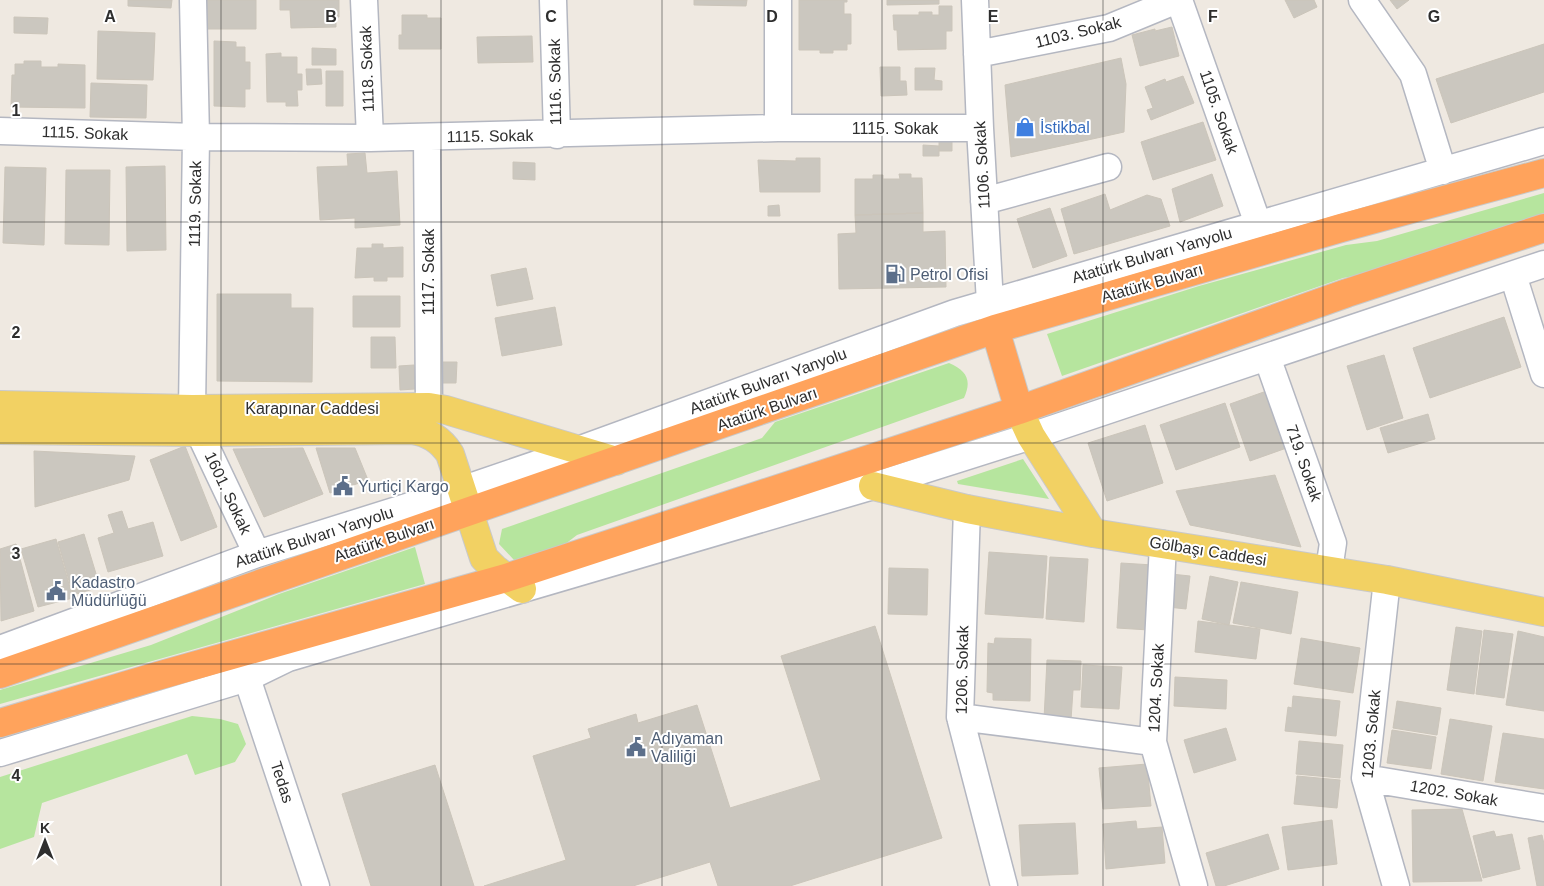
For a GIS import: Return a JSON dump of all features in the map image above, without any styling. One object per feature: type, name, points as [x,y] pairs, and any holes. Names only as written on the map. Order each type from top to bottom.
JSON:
[{"type":"highway","name":"Atatürk Bulvarı","points":[[0,674],[464,501],[616,461],[995,330],[1341,228],[1544,173]]},
{"type":"highway","points":[[0,723],[154,677],[514,584],[1019,410],[1347,293],[1544,228]]},
{"type":"highway","points":[[995,330],[1019,410]]},
{"type":"main road","name":"Karapınar Caddesi","points":[[0,405],[196,420],[420,431],[436,438],[448,450],[481,553],[491,566],[514,584]]},
{"type":"main road","name":"Karapınar Caddesi","points":[[0,430],[429,407],[446,410],[616,461]]},
{"type":"main road","points":[[1019,410],[1032,436],[1094,533]]},
{"type":"main road","name":"Gölbaşı Caddesi","points":[[873,486],[967,509],[1094,533],[1387,580],[1544,612]]},
{"type":"street","name":"1119. Sokak","points":[[193,0],[196,137],[196,420]]},
{"type":"street","name":"1118. Sokak","points":[[364,0],[370,138]]},
{"type":"street","name":"1116. Sokak","points":[[553,0],[556,135]]},
{"type":"street","points":[[778,0],[778,128]]},
{"type":"street","name":"1106. Sokak","points":[[975,0],[990,303],[995,330]]},
{"type":"street","name":"1103. Sokak","points":[[977,54],[1108,28],[1178,0]]},
{"type":"street","name":"1105. Sokak","points":[[1178,0],[1258,224]]},
{"type":"street","points":[[1362,0],[1413,74],[1443,172]]},
{"type":"street","name":"1115. Sokak","points":[[0,131],[196,137],[370,138],[556,135],[778,128],[980,128]]},
{"type":"street","name":"1117. Sokak","points":[[427,137],[429,407]]},
{"type":"street","name":"Atatürk Bulvarı Yanyolu","points":[[0,649],[257,554],[464,501],[578,450],[946,317],[1544,141]]},
{"type":"street","points":[[984,201],[1108,167]]},
{"type":"street","points":[[0,753],[247,678],[288,658],[514,584],[873,486],[1032,436],[1544,264]]},
{"type":"street","points":[[1513,275],[1544,374]]},
{"type":"street","name":"719. Sokak","points":[[1267,357],[1333,543],[1330,570]]},
{"type":"street","name":"1601. Sokak","points":[[196,420],[257,554]]},
{"type":"street","name":"1206. Sokak","points":[[967,509],[960,717],[1004,886]]},
{"type":"street","name":"1204. Sokak","points":[[1163,544],[1153,742],[1194,886]]},
{"type":"street","name":"1203. Sokak","points":[[1387,580],[1365,778],[1396,886]]},
{"type":"street","name":"Tedas","points":[[247,678],[316,886]]},
{"type":"street","points":[[960,717],[1153,742]]},
{"type":"street","name":"1202. Sokak","points":[[1365,778],[1544,808]]},
{"type":"green space","points":[[1544,193],[1544,213],[1387,270],[1343,278],[1062,376],[1047,334],[1199,286],[1346,245],[1377,241]]},
{"type":"green space","points":[[949,363],[960,369],[968,381],[964,398],[577,535],[564,545],[514,560],[499,544],[502,529],[762,438],[775,422]]},
{"type":"green space","points":[[1023,459],[1049,499],[958,484],[957,481]]},
{"type":"green space","points":[[415,547],[425,584],[0,704],[0,690],[151,645],[279,594]]},
{"type":"green space","points":[[192,716],[220,719],[238,724],[246,744],[235,762],[195,775],[187,754],[42,803],[34,837],[0,849],[0,777]]},
{"type":"building","points":[[128,0],[172,0],[171,8],[128,6]]},
{"type":"building","points":[[206,0],[256,0],[256,29],[206,29]]},
{"type":"building","points":[[280,0],[339,0],[339,17],[336,17],[336,27],[291,28],[290,10],[280,10]]},
{"type":"building","points":[[694,0],[747,0],[746,6],[694,5]]},
{"type":"building","points":[[799,0],[847,0],[847,2],[844,2],[844,14],[851,14],[851,44],[847,44],[847,50],[833,50],[833,53],[820,53],[820,50],[799,50]]},
{"type":"building","points":[[887,0],[939,0],[939,4],[887,5]]},
{"type":"building","points":[[1285,0],[1314,0],[1317,7],[1294,18]]},
{"type":"building","points":[[1390,0],[1409,0],[1397,9]]},
{"type":"building","points":[[939,6],[952,6],[952,31],[946,31],[946,49],[898,50],[897,30],[894,30],[893,15],[919,15],[919,12],[932,12],[932,15],[939,15]]},
{"type":"building","points":[[402,15],[427,15],[427,18],[441,18],[441,49],[399,49],[399,35],[402,35]]},
{"type":"building","points":[[14,17],[48,18],[47,34],[14,33]]},
{"type":"building","points":[[1172,27],[1179,56],[1140,66],[1132,35]]},
{"type":"building","points":[[98,31],[155,33],[153,80],[97,79]]},
{"type":"building","points":[[532,36],[533,62],[478,63],[477,37]]},
{"type":"building","points":[[214,41],[236,42],[236,47],[245,47],[245,62],[250,62],[250,89],[245,89],[245,107],[214,106]]},
{"type":"building","points":[[1544,44],[1544,92],[1451,123],[1436,79]]},
{"type":"building","points":[[312,48],[336,49],[336,65],[312,65]]},
{"type":"building","points":[[281,53],[281,57],[297,57],[297,74],[302,74],[302,90],[297,90],[298,106],[286,106],[286,102],[267,102],[266,54]]},
{"type":"building","points":[[1121,58],[1126,84],[1124,132],[1011,157],[1005,85]]},
{"type":"building","points":[[24,61],[41,61],[41,67],[58,67],[58,64],[85,65],[85,108],[11,107],[12,75],[15,75],[15,64],[24,64]]},
{"type":"building","points":[[880,67],[900,67],[900,81],[906,81],[907,95],[881,96]]},
{"type":"building","points":[[915,68],[935,68],[934,80],[942,81],[942,90],[915,90]]},
{"type":"building","points":[[306,69],[321,69],[322,84],[307,85]]},
{"type":"building","points":[[326,71],[343,71],[343,106],[326,106]]},
{"type":"building","points":[[1183,76],[1194,103],[1151,120],[1147,110],[1153,108],[1145,87],[1165,79],[1166,82]]},
{"type":"building","points":[[91,83],[147,85],[146,118],[90,117]]},
{"type":"building","points":[[1203,122],[1216,160],[1153,180],[1141,142]]},
{"type":"building","points":[[939,141],[952,141],[952,151],[939,151]]},
{"type":"building","points":[[923,145],[939,146],[939,156],[923,156]]},
{"type":"building","points":[[365,153],[367,173],[397,171],[400,225],[355,228],[355,218],[320,220],[317,167],[348,166],[347,154]]},
{"type":"building","points":[[796,158],[820,158],[820,192],[760,192],[758,160],[796,161]]},
{"type":"building","points":[[513,162],[535,163],[535,180],[513,179]]},
{"type":"building","points":[[165,166],[166,250],[127,251],[126,167]]},
{"type":"building","points":[[5,167],[46,168],[44,245],[3,243]]},
{"type":"building","points":[[66,170],[110,170],[109,245],[65,244]]},
{"type":"building","points":[[899,174],[911,174],[911,178],[922,178],[923,213],[855,215],[855,179],[873,179],[873,175],[883,175],[883,179],[900,179]]},
{"type":"building","points":[[1212,174],[1223,206],[1180,222],[1172,189]]},
{"type":"building","points":[[1105,194],[1110,210],[1147,195],[1161,199],[1170,226],[1074,254],[1061,209]]},
{"type":"building","points":[[779,205],[780,216],[768,216],[768,206]]},
{"type":"building","points":[[1050,208],[1067,256],[1033,268],[1017,219]]},
{"type":"building","points":[[923,213],[923,232],[945,231],[946,287],[839,289],[838,234],[856,233],[855,215]]},
{"type":"building","points":[[372,244],[383,244],[383,248],[403,247],[403,277],[387,277],[387,281],[374,281],[374,277],[355,278],[357,248],[372,248]]},
{"type":"building","points":[[526,268],[533,299],[497,306],[491,275]]},
{"type":"building","points":[[217,294],[291,294],[291,308],[313,308],[312,382],[217,381]]},
{"type":"building","points":[[353,296],[400,296],[400,327],[353,327]]},
{"type":"building","points":[[555,307],[562,345],[502,356],[495,318]]},
{"type":"building","points":[[1504,317],[1521,367],[1430,398],[1413,348]]},
{"type":"building","points":[[371,337],[395,337],[396,368],[371,368]]},
{"type":"building","points":[[1384,355],[1403,418],[1367,430],[1347,366]]},
{"type":"building","points":[[442,362],[457,362],[456,383],[442,383]]},
{"type":"building","points":[[414,365],[415,389],[400,390],[399,366]]},
{"type":"building","points":[[1275,388],[1295,445],[1250,461],[1230,404]]},
{"type":"building","points":[[1225,403],[1240,447],[1176,470],[1160,425]]},
{"type":"building","points":[[1428,414],[1435,439],[1388,453],[1380,428]]},
{"type":"building","points":[[1145,425],[1163,483],[1107,501],[1088,443]]},
{"type":"building","points":[[185,446],[217,527],[181,541],[150,460]]},
{"type":"building","points":[[303,448],[323,494],[264,517],[233,449]]},
{"type":"building","points":[[316,448],[355,448],[368,480],[330,493]]},
{"type":"building","points":[[34,451],[135,456],[129,480],[35,507]]},
{"type":"building","points":[[1275,475],[1301,547],[1190,525],[1176,491]]},
{"type":"building","points":[[122,511],[128,529],[153,522],[163,556],[108,572],[98,538],[114,533],[108,515]]},
{"type":"building","points":[[84,534],[100,587],[73,595],[58,542]]},
{"type":"building","points":[[56,539],[73,598],[38,607],[21,549]]},
{"type":"building","points":[[16,544],[34,611],[1,621],[0,549]]},
{"type":"building","points":[[989,552],[1047,556],[1043,618],[985,614]]},
{"type":"building","points":[[1050,557],[1088,559],[1084,622],[1046,619]]},
{"type":"building","points":[[1121,563],[1153,565],[1149,630],[1117,628]]},
{"type":"building","points":[[889,568],[928,569],[927,615],[888,614]]},
{"type":"building","points":[[1171,574],[1190,576],[1186,609],[1168,607]]},
{"type":"building","points":[[1210,576],[1238,582],[1229,625],[1202,619]]},
{"type":"building","points":[[1241,582],[1298,592],[1291,634],[1233,623]]},
{"type":"building","points":[[1198,621],[1260,629],[1256,659],[1195,652]]},
{"type":"building","name":"Adıyaman Valiliği","points":[[875,626],[942,838],[790,886],[718,886],[710,862],[633,886],[484,886],[566,860],[533,756],[591,738],[588,729],[636,714],[638,723],[697,705],[730,808],[821,780],[781,656]]},
{"type":"building","points":[[1456,627],[1482,631],[1474,694],[1447,690]]},
{"type":"building","points":[[1484,630],[1513,634],[1504,698],[1476,694]]},
{"type":"building","points":[[1518,631],[1544,637],[1544,711],[1506,705]]},
{"type":"building","points":[[995,638],[1031,639],[1030,701],[993,700],[993,693],[987,692],[988,643],[994,644]]},
{"type":"building","points":[[1301,638],[1360,648],[1353,693],[1294,684]]},
{"type":"building","points":[[1047,660],[1081,661],[1080,690],[1073,690],[1071,720],[1044,719]]},
{"type":"building","points":[[1083,665],[1122,667],[1119,709],[1081,707]]},
{"type":"building","points":[[1175,677],[1227,680],[1226,709],[1174,706]]},
{"type":"building","points":[[1293,696],[1340,701],[1336,736],[1285,731],[1288,707],[1292,708]]},
{"type":"building","points":[[1397,701],[1441,708],[1437,735],[1393,728]]},
{"type":"building","points":[[1450,719],[1492,726],[1483,781],[1441,774]]},
{"type":"building","points":[[1226,728],[1236,760],[1194,773],[1184,740]]},
{"type":"building","points":[[1392,730],[1436,737],[1431,769],[1387,763]]},
{"type":"building","points":[[1503,733],[1544,739],[1544,789],[1495,782]]},
{"type":"building","points":[[1299,741],[1343,745],[1340,778],[1296,774]]},
{"type":"building","points":[[1147,764],[1151,806],[1103,809],[1099,768]]},
{"type":"building","points":[[435,765],[474,886],[371,886],[342,794]]},
{"type":"building","points":[[1297,776],[1340,780],[1337,808],[1294,804]]},
{"type":"building","points":[[1462,809],[1482,881],[1413,882],[1412,810]]},
{"type":"building","points":[[1332,820],[1337,864],[1288,870],[1282,827]]},
{"type":"building","points":[[1136,821],[1137,829],[1162,827],[1165,863],[1106,869],[1103,824]]},
{"type":"building","points":[[1075,823],[1078,874],[1022,876],[1019,825]]},
{"type":"building","points":[[1494,831],[1496,837],[1512,834],[1520,869],[1483,878],[1473,836]]},
{"type":"building","points":[[1268,834],[1279,869],[1224,886],[1216,886],[1206,853]]},
{"type":"building","points":[[1542,835],[1544,844],[1544,886],[1537,886],[1528,838]]},
{"type":"place","name":"İstikbal","points":[[1025,127]]},
{"type":"place","name":"Petrol Ofisi","points":[[895,274]]},
{"type":"place","name":"Yurtiçi Kargo","points":[[343,486]]},
{"type":"place","name":"Kadastro Müdürlüğü","points":[[56,591]]},
{"type":"place","name":"Adıyaman Valiliği","points":[[636,747]]}]
